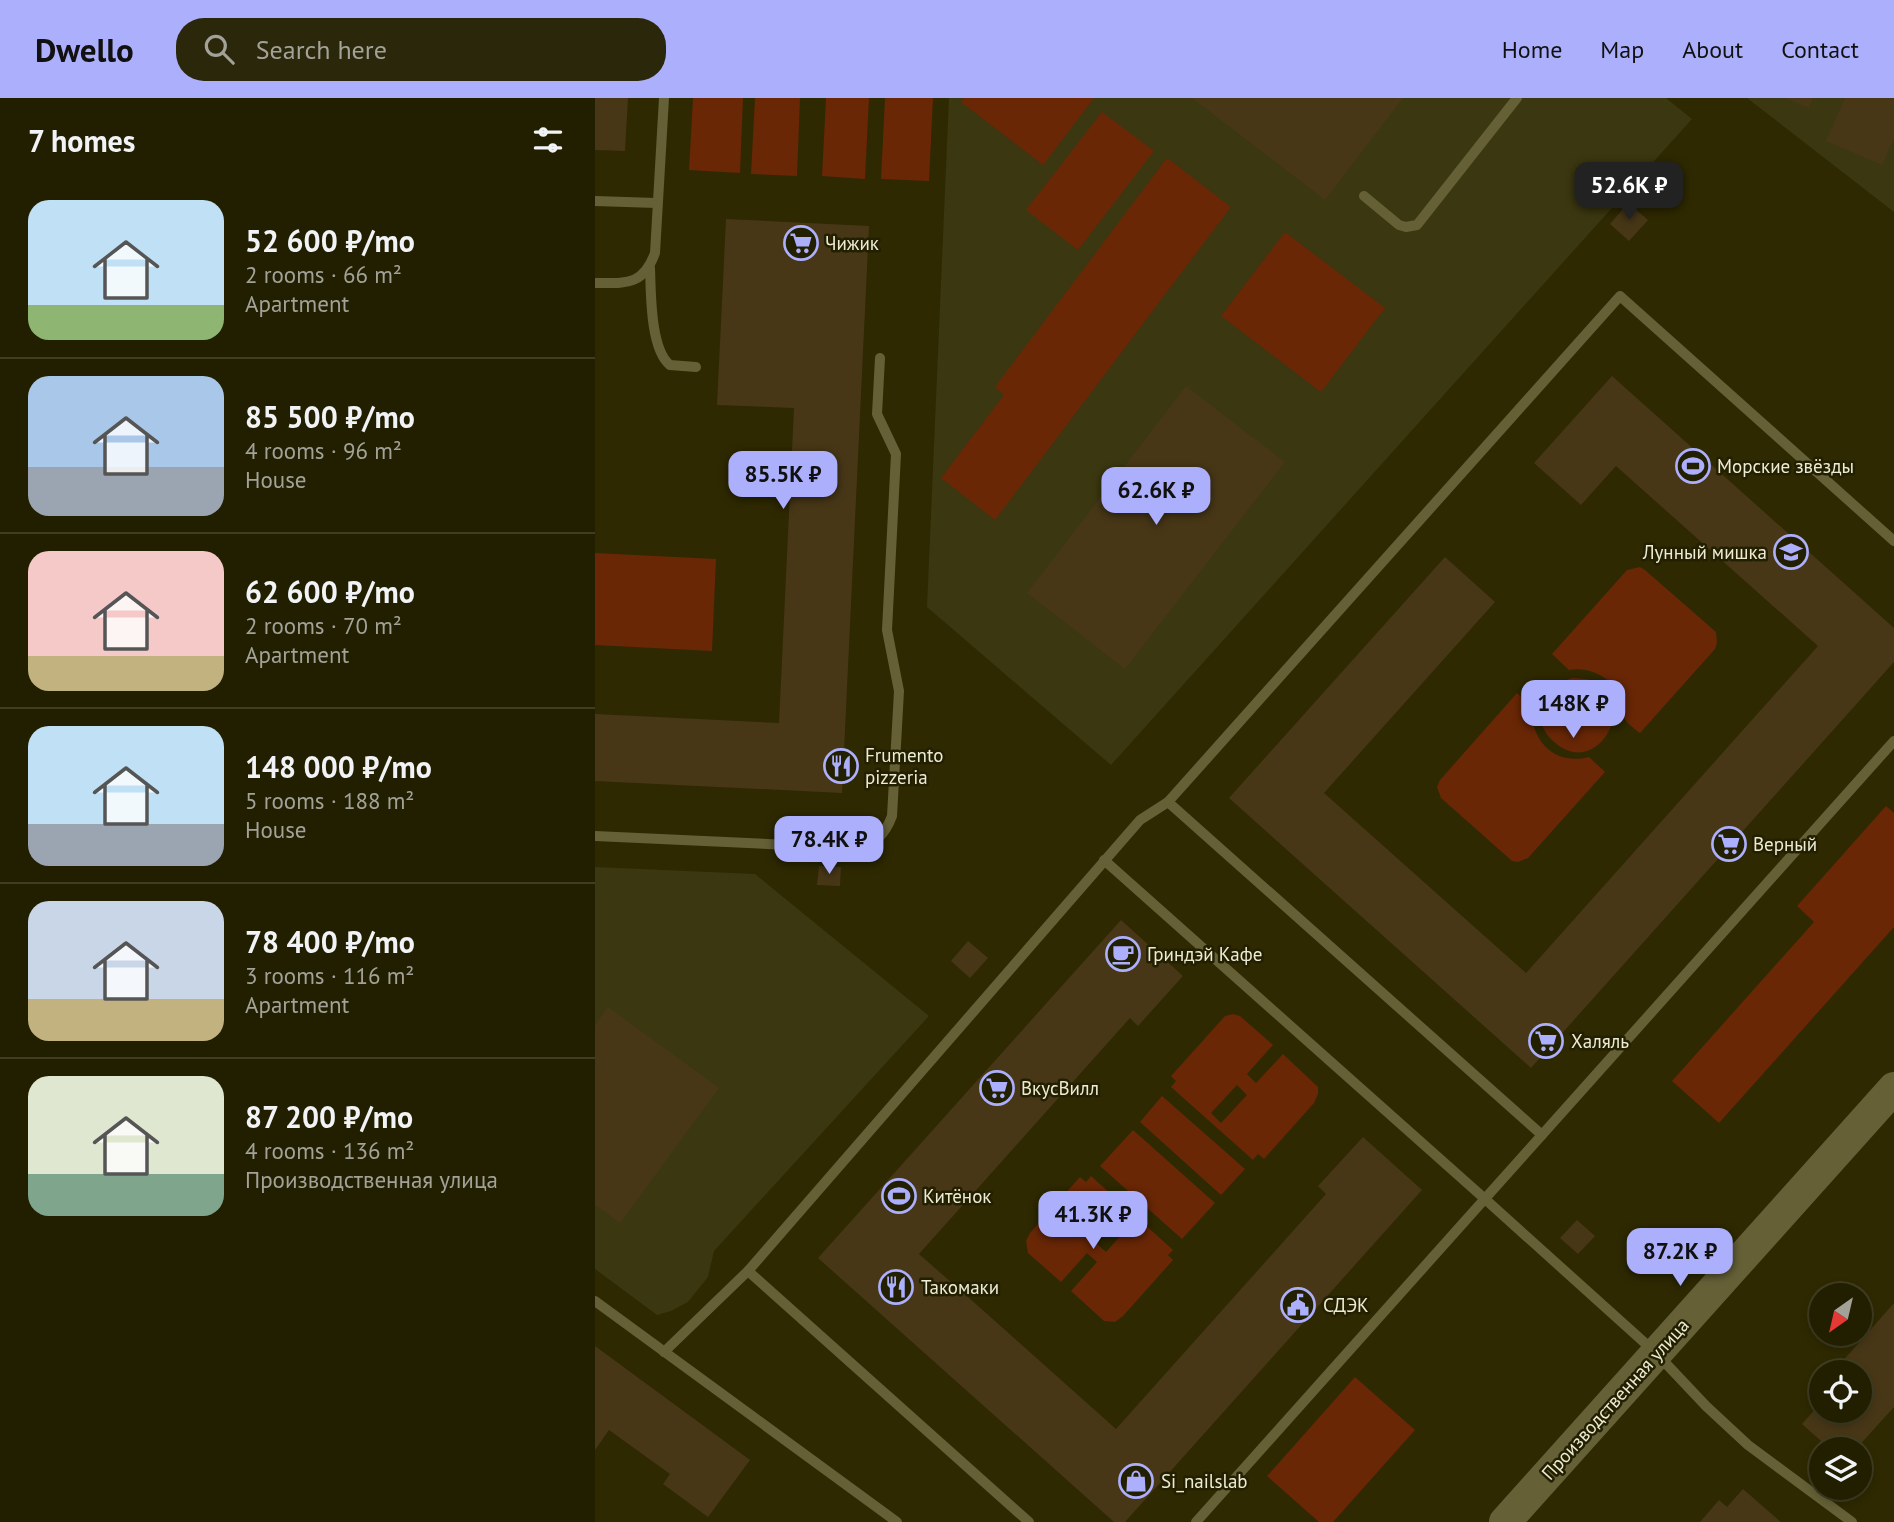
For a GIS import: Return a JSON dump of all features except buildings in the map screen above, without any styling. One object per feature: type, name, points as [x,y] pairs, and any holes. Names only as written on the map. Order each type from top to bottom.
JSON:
[{"type":"main road","name":"Производственная улица","points":[[1505,1522],[1894,1088]]},
{"type":"lane","points":[[663,98],[655,253],[650,268],[651,309],[662,356],[670,365],[696,367]]},
{"type":"lane","points":[[1364,196],[1399,225],[1417,225],[1517,98]]},
{"type":"lane","points":[[595,201],[656,204]]},
{"type":"lane","points":[[595,283],[635,281],[650,268]]},
{"type":"lane","points":[[664,1352],[748,1271],[1104,860],[1140,820],[1168,802],[1620,296],[1894,541]]},
{"type":"lane","points":[[595,835],[856,848],[877,840],[888,827],[892,816],[899,691],[887,630],[896,454],[877,414],[880,358]]},
{"type":"lane","points":[[1196,1522],[1894,741]]},
{"type":"lane","points":[[1168,802],[1542,1135]]},
{"type":"lane","points":[[1104,860],[1656,1353],[1706,1406],[1748,1445],[1852,1522]]},
{"type":"lane","points":[[748,1271],[1029,1522]]},
{"type":"lane","points":[[595,1301],[897,1522]]},
{"type":"shaded area","points":[[693,98],[743,98],[740,173],[689,170]]},
{"type":"shaded area","points":[[755,98],[800,98],[797,176],[751,174]]},
{"type":"shaded area","points":[[826,98],[869,98],[865,179],[822,176]]},
{"type":"shaded area","points":[[885,98],[933,98],[929,181],[881,179]]},
{"type":"shaded area","points":[[949,98],[1666,98],[1692,119],[1111,765],[927,607]]},
{"type":"shaded area","points":[[964,98],[1094,98],[1043,165],[961,102]]},
{"type":"shaded area","points":[[1747,98],[1894,98],[1894,212]]},
{"type":"shaded area","points":[[1102,112],[1154,151],[1078,250],[1026,210]]},
{"type":"shaded area","points":[[1167,158],[1231,207],[995,520],[941,478],[1004,395],[995,387]]},
{"type":"shaded area","points":[[1285,232],[1385,308],[1321,392],[1221,316]]},
{"type":"shaded area","points":[[595,553],[716,559],[712,651],[595,645]]},
{"type":"shaded area","points":[[1640,567],[1716,632],[1717,643],[1715,649],[1640,733],[1625,719],[1622,701],[1608,680],[1594,672],[1569,670],[1552,654],[1627,570]]},
{"type":"shaded area","points":[[1572,678],[1596,682],[1610,694],[1614,710],[1611,727],[1601,742],[1587,751],[1570,751],[1552,740],[1541,722],[1543,703],[1547,695],[1562,682]]},
{"type":"shaded area","points":[[1517,693],[1532,707],[1535,730],[1547,748],[1565,758],[1589,757],[1605,772],[1528,858],[1518,862],[1512,861],[1441,798],[1437,787],[1440,780]]},
{"type":"shaded area","points":[[1886,806],[1894,813],[1894,927],[1719,1123],[1672,1081],[1814,922],[1797,906]]},
{"type":"shaded area","points":[[595,867],[755,874],[929,1016],[714,1251],[708,1277],[688,1302],[657,1315],[595,1269]]},
{"type":"shaded area","points":[[1225,1016],[1240,1016],[1273,1045],[1247,1074],[1256,1083],[1283,1054],[1318,1087],[1314,1103],[1264,1159],[1258,1154],[1253,1160],[1171,1087],[1176,1081],[1171,1076]],"holes":[[[1237,1085],[1247,1095],[1221,1123],[1211,1113]]]},
{"type":"shaded area","points":[[1162,1096],[1245,1169],[1221,1195],[1140,1122]]},
{"type":"shaded area","points":[[1133,1130],[1215,1203],[1182,1239],[1100,1166]]},
{"type":"shaded area","points":[[1091,1176],[1173,1250],[1168,1255],[1173,1260],[1115,1322],[1104,1321],[1071,1291],[1097,1262],[1087,1253],[1061,1282],[1028,1253],[1026,1241],[1030,1233],[1080,1177],[1086,1182]],"holes":[[[1122,1214],[1132,1223],[1106,1252],[1096,1243]]]},
{"type":"shaded area","points":[[1355,1377],[1415,1430],[1333,1522],[1319,1522],[1267,1476]]},
{"type":"place","name":"Чижик","points":[[801,243]]},
{"type":"place","name":"Морские звёзды","points":[[1693,466]]},
{"type":"place","name":"Лунный мишка","points":[[1791,552]]},
{"type":"place","name":"Frumento pizzeria","points":[[841,766]]},
{"type":"place","name":"Верный","points":[[1729,844]]},
{"type":"place","name":"Гриндэй Кафе","points":[[1123,954]]},
{"type":"place","name":"Халяль","points":[[1546,1041]]},
{"type":"place","name":"ВкусВилл","points":[[997,1088]]},
{"type":"place","name":"Китёнок","points":[[899,1196]]},
{"type":"place","name":"Такомаки","points":[[896,1287]]},
{"type":"place","name":"СДЭК","points":[[1298,1305]]},
{"type":"place","name":"Si_nailslab","points":[[1136,1481]]}]
